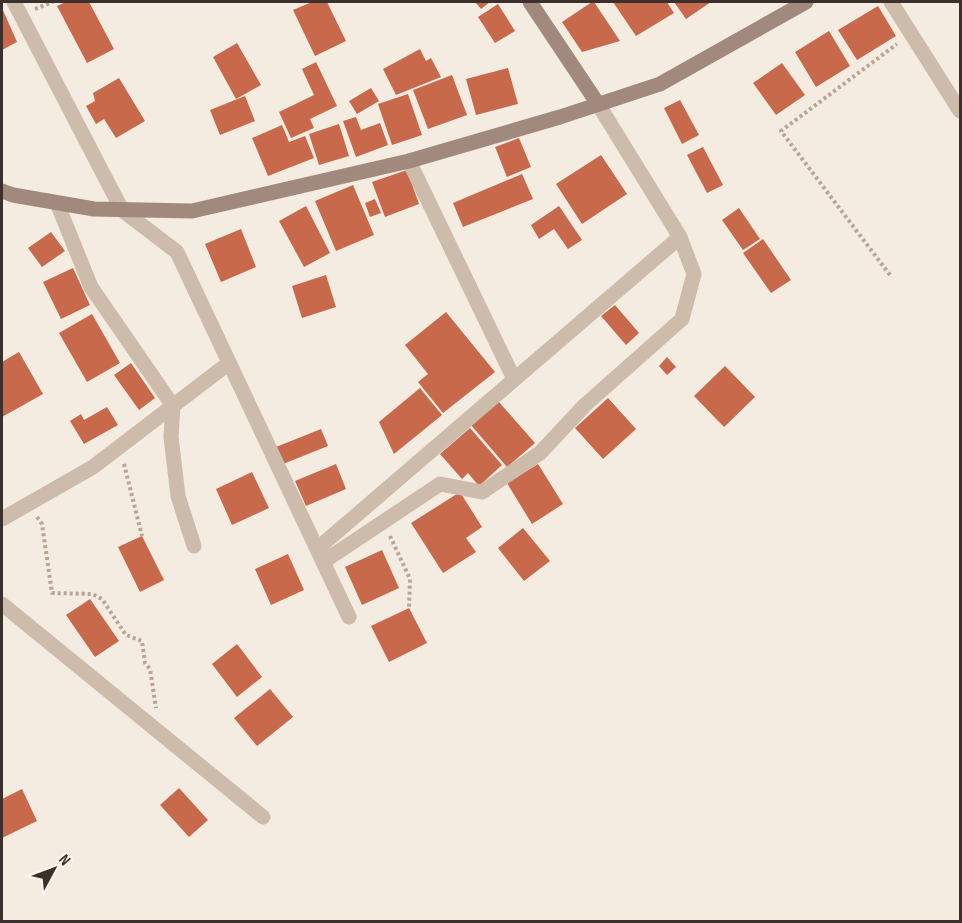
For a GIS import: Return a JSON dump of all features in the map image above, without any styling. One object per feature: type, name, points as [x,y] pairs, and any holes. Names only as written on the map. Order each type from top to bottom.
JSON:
[{"type":"street","points":[[14,2],[122,210],[177,252],[349,617]]},
{"type":"street","points":[[320,555],[384,521],[440,483],[482,492],[540,453],[585,405],[682,319],[694,274],[680,237],[598,104],[530,2]]},
{"type":"street","points":[[2,191],[13,195],[94,209],[192,211],[409,161],[660,84],[806,2]]},
{"type":"street","points":[[891,2],[960,111]]},
{"type":"street","points":[[409,161],[513,380]]},
{"type":"street","points":[[57,203],[91,287],[173,406],[171,437],[178,496],[194,546]]},
{"type":"street","points":[[320,555],[513,380],[680,237]]},
{"type":"street","points":[[2,519],[93,467],[230,363]]},
{"type":"street","points":[[2,604],[263,817]]},
{"type":"path","points":[[890,275],[781,131],[900,41]]},
{"type":"path","points":[[123,461],[142,536]]},
{"type":"path","points":[[28,504],[42,524],[52,593],[92,594],[102,599],[126,635],[142,642],[145,663],[150,669],[160,733]]},
{"type":"path","points":[[384,521],[410,579],[409,608]]},
{"type":"building","points":[[66,2],[89,2],[114,49],[87,63],[57,6]]},
{"type":"building","points":[[312,2],[327,2],[346,41],[315,56],[293,10]]},
{"type":"building","points":[[475,2],[490,2],[481,9]]},
{"type":"building","points":[[592,2],[620,41],[582,52],[562,22]]},
{"type":"building","points":[[613,2],[667,2],[674,13],[636,36]]},
{"type":"building","points":[[674,2],[711,2],[686,19]]},
{"type":"building","points":[[498,4],[515,31],[495,43],[478,17]]},
{"type":"building","points":[[878,6],[896,36],[857,60],[838,30]]},
{"type":"building","points":[[2,8],[17,42],[2,50]]},
{"type":"building","points":[[829,31],[850,66],[816,87],[795,52]]},
{"type":"building","points":[[237,43],[261,85],[236,99],[213,57]]},
{"type":"building","points":[[420,49],[426,61],[431,58],[441,77],[396,95],[383,69]]},
{"type":"building","points":[[316,62],[337,106],[310,119],[314,128],[291,138],[279,112],[314,95],[302,69]]},
{"type":"building","points":[[782,63],[805,95],[776,115],[753,83]]},
{"type":"building","points":[[508,68],[518,104],[476,115],[466,79]]},
{"type":"building","points":[[452,75],[467,115],[428,129],[413,90]]},
{"type":"building","points":[[119,78],[145,121],[116,138],[104,119],[96,124],[86,106],[95,101],[93,93]]},
{"type":"building","points":[[371,88],[379,101],[357,114],[349,101]]},
{"type":"building","points":[[408,94],[422,135],[392,145],[378,104]]},
{"type":"building","points":[[245,96],[255,121],[220,135],[210,110]]},
{"type":"building","points":[[680,100],[699,135],[682,144],[664,108]]},
{"type":"building","points":[[356,117],[361,130],[380,123],[388,145],[356,157],[343,121]]},
{"type":"building","points":[[339,124],[349,156],[319,165],[309,134]]},
{"type":"building","points":[[282,125],[289,142],[305,136],[314,158],[268,176],[252,138]]},
{"type":"building","points":[[519,138],[531,167],[507,177],[495,147]]},
{"type":"building","points":[[703,147],[723,185],[707,193],[687,155]]},
{"type":"building","points":[[601,155],[627,194],[582,224],[556,184]]},
{"type":"building","points":[[407,170],[419,204],[385,217],[372,182]]},
{"type":"building","points":[[522,174],[533,199],[463,227],[453,203]]},
{"type":"building","points":[[353,185],[374,235],[336,251],[315,201]]},
{"type":"building","points":[[375,199],[381,213],[370,217],[365,203]]},
{"type":"building","points":[[306,206],[330,253],[304,267],[279,221]]},
{"type":"building","points":[[559,206],[582,240],[568,249],[554,229],[539,239],[531,225]]},
{"type":"building","points":[[739,208],[760,239],[743,250],[722,220]]},
{"type":"building","points":[[241,229],[256,267],[221,282],[205,244]]},
{"type":"building","points":[[51,232],[65,251],[42,267],[28,248]]},
{"type":"building","points":[[763,239],[791,280],[771,293],[743,253]]},
{"type":"building","points":[[73,268],[90,305],[61,319],[43,282]]},
{"type":"building","points":[[326,275],[336,307],[302,318],[292,286]]},
{"type":"building","points":[[615,305],[639,333],[626,345],[601,316]]},
{"type":"building","points":[[446,312],[495,372],[443,413],[418,382],[428,374],[405,345]]},
{"type":"building","points":[[92,314],[120,363],[87,382],[59,333]]},
{"type":"building","points":[[19,352],[43,394],[2,417],[2,362]]},
{"type":"building","points":[[667,357],[676,367],[667,375],[659,366]]},
{"type":"building","points":[[131,363],[155,398],[139,410],[114,375]]},
{"type":"building","points":[[725,366],[755,397],[724,427],[694,396]]},
{"type":"building","points":[[420,388],[442,415],[394,454],[379,422]]},
{"type":"building","points":[[608,398],[636,429],[603,459],[575,428]]},
{"type":"building","points":[[498,401],[535,443],[507,467],[471,425]]},
{"type":"building","points":[[107,407],[118,425],[84,444],[70,421],[81,414],[84,420]]},
{"type":"building","points":[[470,428],[502,465],[479,486],[468,473],[462,479],[440,454]]},
{"type":"building","points":[[321,429],[328,446],[283,464],[276,447]]},
{"type":"building","points":[[336,464],[346,489],[306,506],[295,481]]},
{"type":"building","points":[[538,464],[563,504],[532,524],[507,483]]},
{"type":"building","points":[[252,472],[269,508],[232,525],[216,489]]},
{"type":"building","points":[[460,492],[482,527],[466,538],[476,552],[443,573],[411,523]]},
{"type":"building","points":[[523,528],[550,561],[524,581],[498,548]]},
{"type":"building","points":[[142,536],[164,580],[140,592],[118,547]]},
{"type":"building","points":[[382,550],[399,588],[362,605],[345,567]]},
{"type":"building","points":[[288,554],[304,590],[271,605],[255,569]]},
{"type":"building","points":[[90,599],[119,641],[95,657],[66,615]]},
{"type":"building","points":[[409,608],[427,643],[389,662],[371,626]]},
{"type":"building","points":[[237,644],[262,677],[237,697],[212,664]]},
{"type":"building","points":[[270,689],[293,717],[257,746],[234,718]]},
{"type":"building","points":[[179,788],[208,820],[189,837],[160,805]]},
{"type":"building","points":[[22,789],[37,821],[2,838],[2,799]]}]
